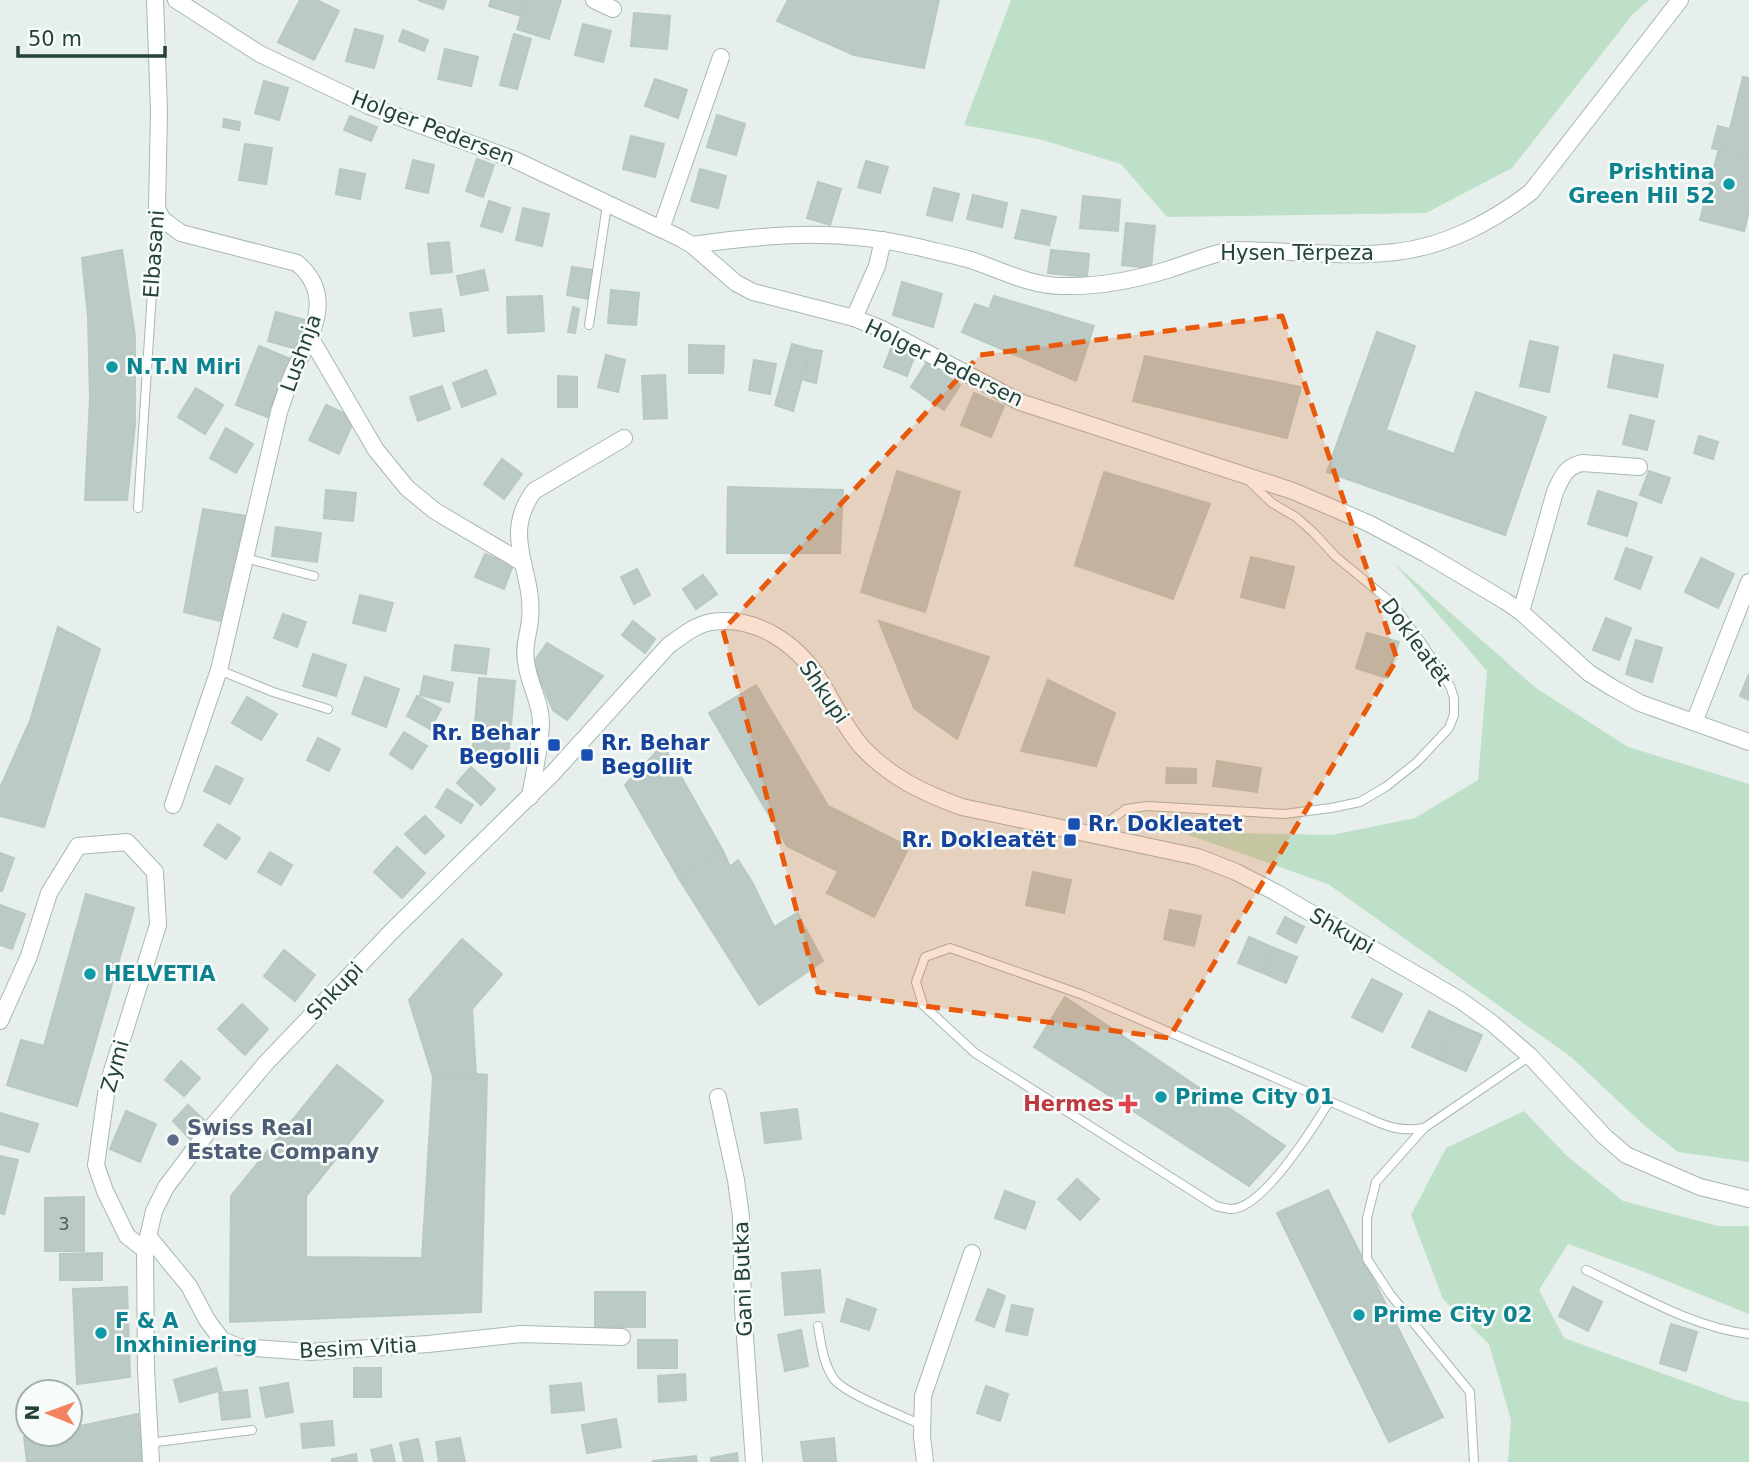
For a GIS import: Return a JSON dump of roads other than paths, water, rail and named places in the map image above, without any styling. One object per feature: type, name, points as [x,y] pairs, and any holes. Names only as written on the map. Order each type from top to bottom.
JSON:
[{"type":"street","name":"Elbasani","points":[[155,0],[159,111],[157,208]]},
{"type":"street","name":"Holger Pedersen","points":[[176,0],[261,54],[369,106],[515,160],[692,244],[736,283],[753,292],[854,318],[912,344],[1020,402],[1293,491],[1370,524],[1426,554],[1521,612],[1597,678],[1640,702],[1749,742]]},
{"type":"street","points":[[594,0],[613,9]]},
{"type":"street","name":"Hysen Tërpeza","points":[[692,244],[793,233],[841,234],[883,240],[968,259],[1031,282],[1060,286],[1125,280],[1168,270],[1212,253],[1233,250],[1363,253],[1395,252],[1424,246],[1481,224],[1507,210],[1531,192],[1680,0]]},
{"type":"street","points":[[661,229],[721,57]]},
{"type":"street","name":"Lushnja","points":[[157,208],[162,219],[181,233],[286,259],[305,270],[313,282],[319,307],[310,337],[279,412],[219,670],[173,805]]},
{"type":"street","points":[[854,318],[877,266],[883,240]]},
{"type":"street","points":[[310,337],[376,450],[407,488],[435,511],[523,563]]},
{"type":"street","points":[[530,797],[541,723],[538,697],[526,665],[524,647],[531,619],[527,580],[517,539],[519,521],[524,504],[534,491],[624,438]]},
{"type":"street","points":[[1521,612],[1555,492],[1563,475],[1573,465],[1582,463],[1639,467]]},
{"type":"street","points":[[1695,720],[1749,582]]},
{"type":"street","name":"Shkupi","points":[[151,1462],[147,1243],[154,1211],[166,1187],[181,1165],[266,1063],[393,930],[530,797],[669,645],[689,631],[710,622],[732,621],[753,625],[777,636],[799,654],[817,676],[859,744],[900,780],[962,807],[1198,858],[1236,872],[1460,1000],[1493,1023],[1530,1056],[1604,1136],[1626,1155],[1700,1187],[1749,1199]]},
{"type":"street","name":"Zymi","points":[[0,1021],[29,956],[49,893],[78,846],[127,842],[155,872],[158,925],[107,1087],[96,1165],[105,1191],[127,1236],[147,1243]]},
{"type":"street","name":"Gani Butka","points":[[718,1097],[741,1217],[743,1309],[754,1462]]},
{"type":"street","name":"Besim Vitia","points":[[147,1243],[189,1286],[207,1320],[222,1340],[239,1347],[310,1352],[521,1334],[622,1338]]},
{"type":"street","points":[[925,1462],[923,1396],[972,1253]]},
{"type":"lane","points":[[589,325],[607,205]]},
{"type":"lane","name":"Elbasani","points":[[138,508],[157,208]]},
{"type":"lane","name":"Dokleatët","points":[[1090,835],[1126,809],[1147,806],[1284,814],[1360,802],[1387,786],[1417,762],[1449,728],[1454,715],[1454,698],[1450,686],[1391,602],[1335,556],[1296,517],[1272,503],[1241,474]]},
{"type":"lane","points":[[246,558],[314,576]]},
{"type":"lane","points":[[219,670],[273,692],[328,709]]},
{"type":"lane","points":[[1329,1101],[1299,1149],[1257,1197],[1234,1209],[1216,1206],[975,1054],[923,1005],[916,982],[925,957],[950,948],[1083,995],[1329,1101],[1387,1127],[1408,1131],[1424,1128]]},
{"type":"lane","points":[[1474,1462],[1470,1392],[1390,1294],[1367,1259],[1367,1218],[1376,1182],[1424,1128],[1530,1056]]},
{"type":"lane","points":[[1586,1270],[1699,1323],[1749,1334]]},
{"type":"lane","points":[[818,1326],[823,1354],[835,1380],[872,1403],[922,1424]]},
{"type":"lane","points":[[149,1443],[252,1430]]},
{"type":"place","name":"Prishtina Green Hil 52","points":[[1729,184]]},
{"type":"place","name":"N.T.N Miri","points":[[112,367]]},
{"type":"place","name":"Rr. Behar Begolli","points":[[554,745]]},
{"type":"place","name":"Rr. Behar Begollit","points":[[587,755]]},
{"type":"place","name":"Rr. Dokleatet","points":[[1074,824]]},
{"type":"place","name":"Rr. Dokleatët","points":[[1070,840]]},
{"type":"place","name":"HELVETIA","points":[[90,974]]},
{"type":"place","name":"Prime City 01","points":[[1161,1097]]},
{"type":"place","name":"Hermes","points":[[1128,1104]]},
{"type":"place","name":"Swiss Real Estate Company","points":[[173,1140]]},
{"type":"place","name":"Prime City 02","points":[[1359,1315]]},
{"type":"place","name":"F & A Inxhiniering","points":[[101,1333]]}]
